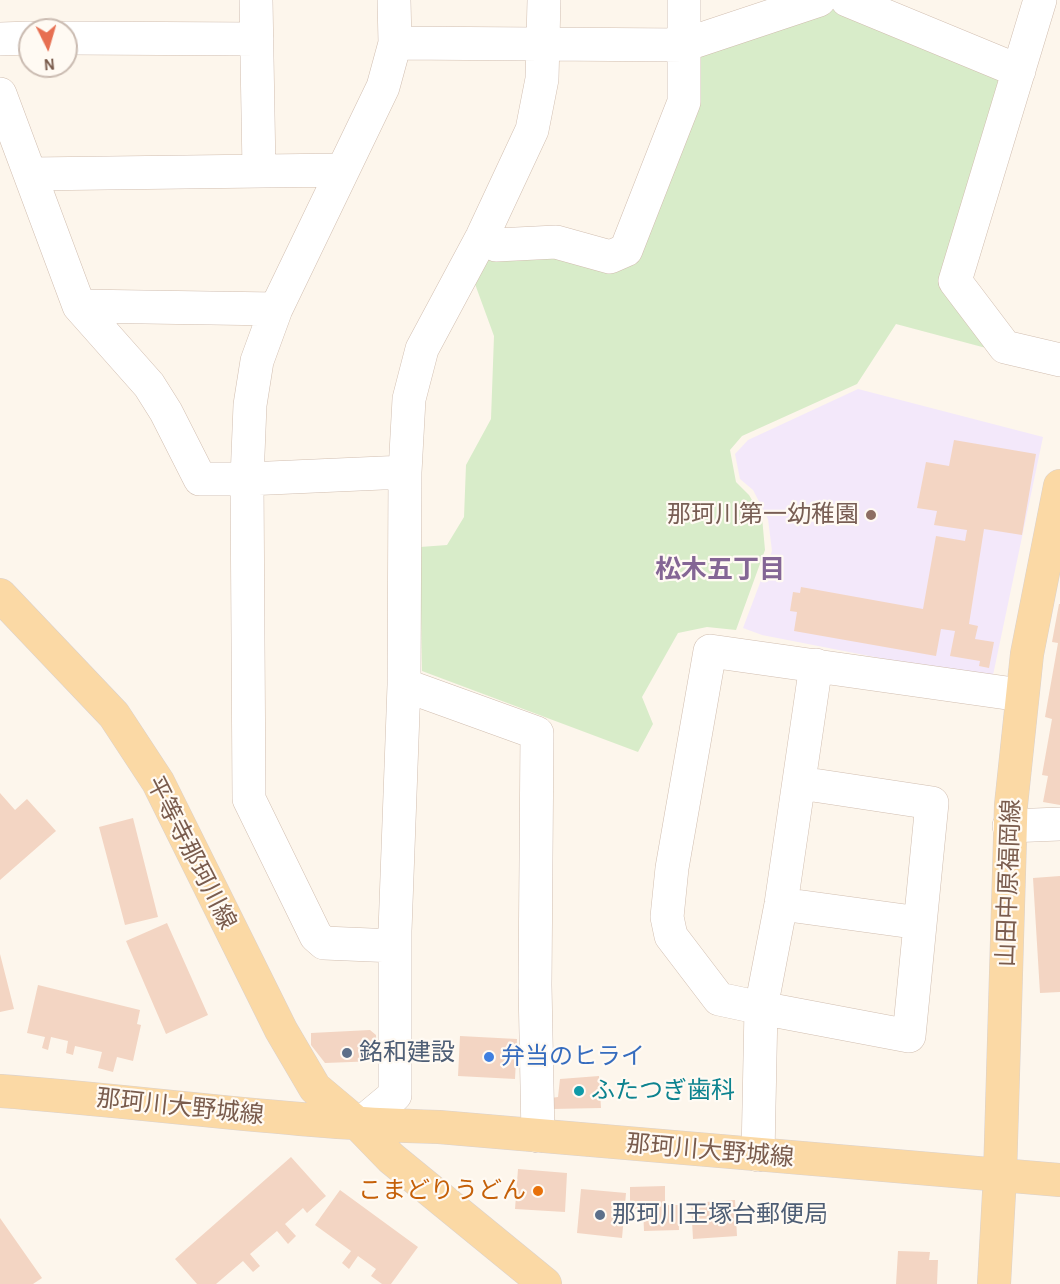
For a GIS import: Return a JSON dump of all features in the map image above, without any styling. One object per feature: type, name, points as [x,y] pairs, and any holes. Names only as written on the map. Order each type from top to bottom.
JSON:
[{"type":"main road","name":"山田中原福岡線","points":[[994,1284],[1000,1175],[1009,826],[1021,696],[1054,541],[1060,486]]},
{"type":"main road","name":"平等寺那珂川線","points":[[0,595],[114,715],[158,782],[287,1040],[315,1088],[359,1125]]},
{"type":"main road","name":"那珂川大野城線","points":[[0,1090],[114,1099],[359,1125],[439,1127],[1060,1180]]},
{"type":"main road","points":[[359,1125],[392,1158],[542,1284]]},
{"type":"street","points":[[256,0],[260,170]]},
{"type":"street","points":[[394,0],[395,43],[383,87],[276,309],[252,382],[247,479],[249,799],[316,936],[324,943],[395,946]]},
{"type":"street","points":[[359,1125],[395,1095],[395,946],[404,685],[405,472],[409,399],[422,349],[482,237],[532,130],[542,80],[544,0]]},
{"type":"street","points":[[482,237],[496,245],[542,241],[610,257],[626,250],[684,102],[684,0]]},
{"type":"street","points":[[395,43],[684,45],[819,0]]},
{"type":"street","points":[[847,0],[1019,71]]},
{"type":"street","points":[[1040,0],[955,281],[1005,347],[1060,360]]},
{"type":"street","points":[[0,39],[18,38]]},
{"type":"street","points":[[78,38],[257,39]]},
{"type":"street","points":[[0,94],[79,306],[148,385],[166,412],[200,479],[405,472]]},
{"type":"street","points":[[31,174],[341,170]]},
{"type":"street","points":[[79,306],[276,309]]},
{"type":"street","points":[[800,783],[932,803],[909,1036],[718,999],[671,936],[667,917],[675,847],[710,651],[1021,696]]},
{"type":"street","points":[[758,1155],[761,1008],[781,904],[816,665]]},
{"type":"street","points":[[404,685],[537,733],[538,1136]]},
{"type":"street","points":[[1009,826],[1060,824]]},
{"type":"street","points":[[781,904],[920,923]]},
{"type":"shaded area","points":[[858,389],[1043,437],[992,680],[762,635],[743,628],[772,551],[768,519],[753,490],[740,479],[735,454],[748,440]]},
{"type":"green space","points":[[827,4],[1007,74],[945,291],[986,348],[896,324],[857,384],[742,436],[730,450],[736,482],[749,495],[762,517],[765,550],[736,630],[707,627],[678,633],[642,697],[653,724],[638,752],[422,671],[420,547],[447,545],[464,517],[466,465],[491,419],[494,336],[475,284],[486,262],[493,256],[545,249],[615,264],[701,50]]},
{"type":"building","points":[[954,440],[1036,454],[1022,535],[984,529],[969,624],[978,626],[975,639],[994,642],[989,668],[979,666],[980,661],[950,656],[955,631],[941,629],[936,656],[794,631],[797,612],[790,611],[793,592],[800,593],[801,587],[923,609],[936,536],[965,541],[967,530],[934,525],[937,511],[917,508],[926,462],[949,466]]},
{"type":"building","points":[[1059,604],[1060,805],[1043,802],[1048,776],[1042,775],[1052,719],[1045,717],[1058,643],[1052,642]]},
{"type":"building","points":[[0,793],[15,810],[27,799],[56,831],[0,880]]},
{"type":"building","points":[[133,818],[158,917],[125,925],[99,827]]},
{"type":"building","points":[[1060,876],[1060,992],[1040,993],[1033,878]]},
{"type":"building","points":[[167,923],[208,1015],[166,1034],[126,941]]},
{"type":"building","points":[[0,954],[14,1009],[0,1012]]},
{"type":"building","points":[[38,985],[140,1010],[137,1024],[141,1025],[133,1061],[117,1057],[113,1072],[98,1068],[102,1052],[75,1046],[73,1055],[66,1053],[68,1041],[51,1037],[48,1050],[42,1048],[45,1037],[27,1033]]},
{"type":"building","name":"銘和建設","points":[[370,1030],[376,1035],[377,1061],[325,1063],[311,1045],[311,1033]]},
{"type":"building","points":[[460,1036],[517,1039],[515,1079],[458,1076]]},
{"type":"building","name":"ふたつぎ歯科","points":[[599,1076],[601,1108],[552,1109],[551,1098],[558,1097],[560,1079]]},
{"type":"building","points":[[291,1157],[326,1196],[307,1213],[303,1208],[285,1224],[296,1236],[288,1244],[277,1231],[250,1254],[260,1266],[253,1272],[243,1261],[216,1284],[197,1284],[175,1259]]},
{"type":"building","points":[[518,1169],[567,1173],[565,1212],[515,1209]]},
{"type":"building","points":[[665,1186],[665,1205],[678,1205],[679,1230],[644,1231],[643,1209],[630,1209],[630,1187]]},
{"type":"building","points":[[581,1189],[626,1193],[622,1238],[577,1233]]},
{"type":"building","points":[[340,1190],[418,1247],[391,1284],[382,1284],[371,1276],[376,1269],[358,1256],[349,1269],[342,1263],[351,1251],[315,1225]]},
{"type":"building","points":[[735,1200],[737,1236],[693,1239],[691,1203]]},
{"type":"building","points":[[0,1218],[42,1278],[33,1284],[0,1284]]},
{"type":"building","points":[[898,1251],[930,1252],[929,1260],[938,1260],[937,1284],[896,1284]]},
{"type":"place","name":"那珂川第一幼稚園","points":[[871,515]]},
{"type":"place","name":"銘和建設","points":[[347,1053]]},
{"type":"place","name":"弁当のヒライ","points":[[489,1057]]},
{"type":"place","name":"ふたつぎ歯科","points":[[579,1091]]},
{"type":"place","name":"こまどりうどん","points":[[538,1191]]},
{"type":"place","name":"那珂川王塚台郵便局","points":[[600,1215]]},
{"type":"district","name":"松木五丁目","points":[[720,570]]}]
